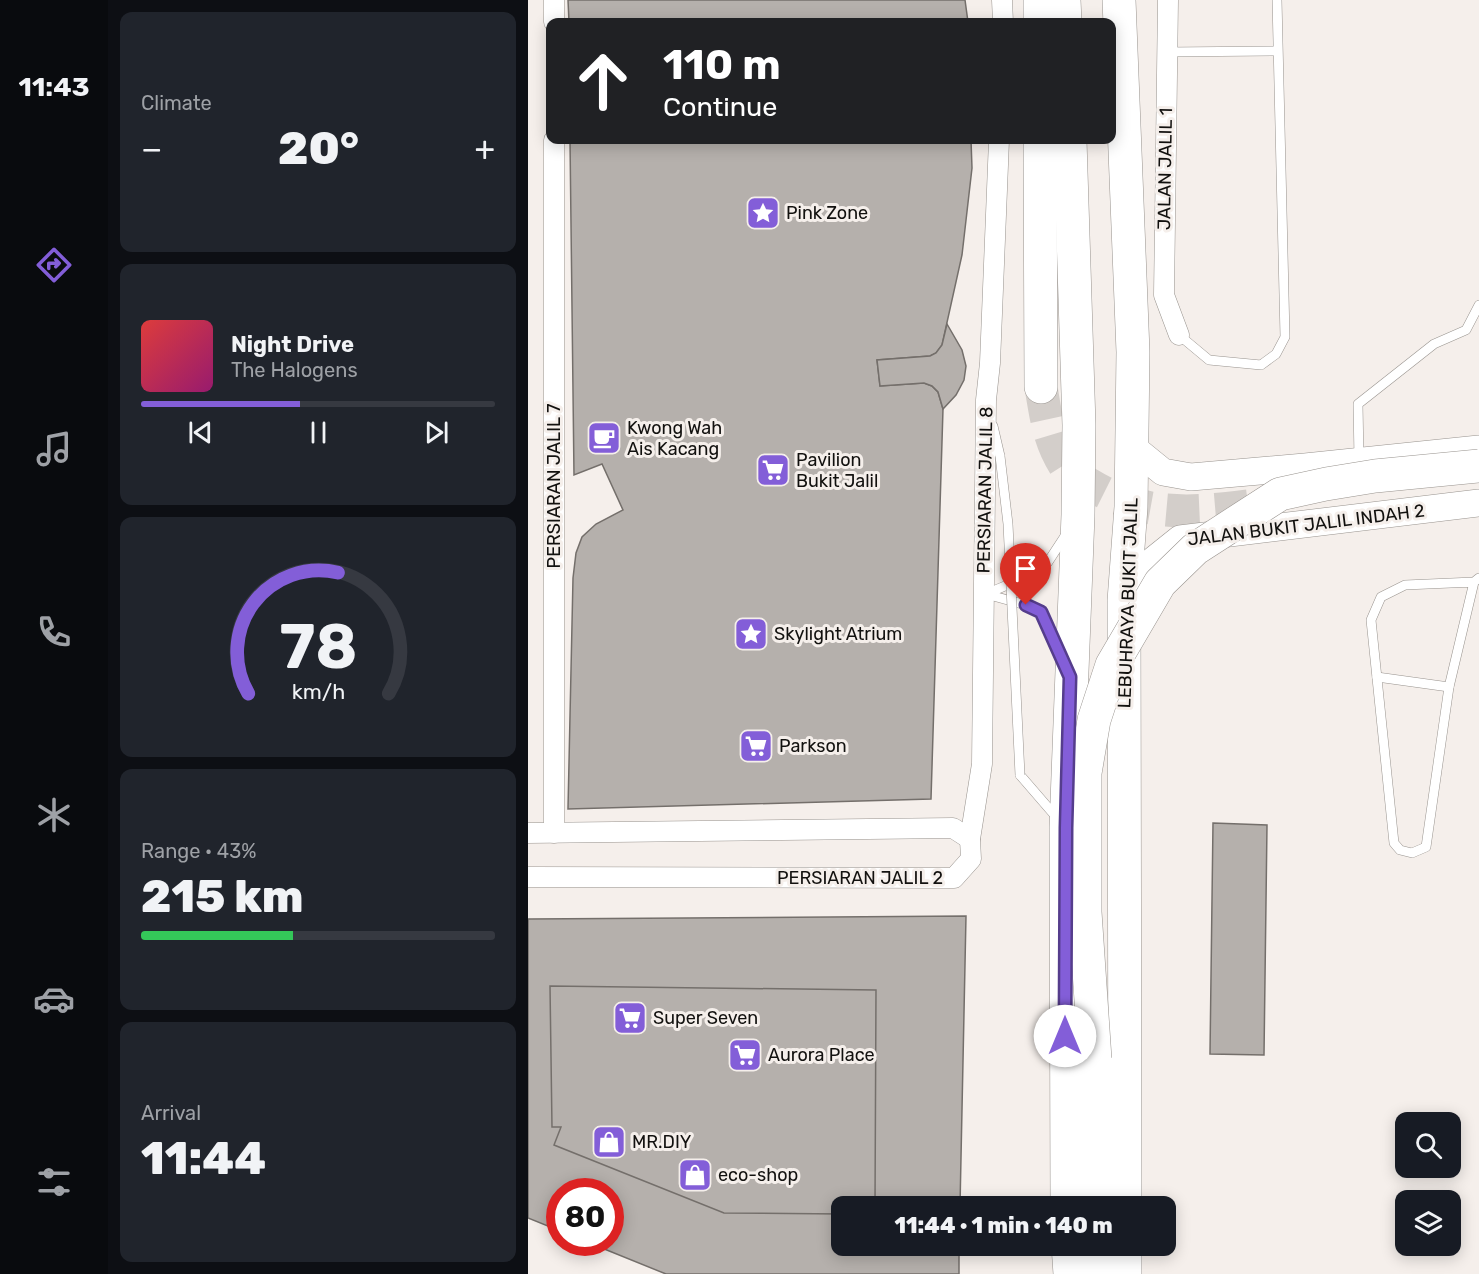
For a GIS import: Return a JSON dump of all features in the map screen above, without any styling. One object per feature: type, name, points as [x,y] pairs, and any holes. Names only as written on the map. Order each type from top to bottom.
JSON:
[{"type":"highway","points":[[1040,0],[1040,18]]},
{"type":"highway","points":[[1064,0],[1065,18]]},
{"type":"highway","name":"LEBUHRAYA BUKIT JALIL","points":[[1120,5],[1133,352],[1131,507],[1124,601],[1125,1196]]},
{"type":"highway","points":[[1040,144],[1041,387]]},
{"type":"highway","points":[[1067,1196],[1066,828],[1078,515],[1079,425],[1070,144]]},
{"type":"highway","points":[[1096,1196],[1095,1059],[1085,912],[1085,773],[1094,720],[1112,665],[1160,584],[1195,549],[1280,494],[1375,476],[1479,466]]},
{"type":"highway","points":[[1125,1256],[1125,1274]]},
{"type":"highway","points":[[1073,1258],[1096,1274]]},
{"type":"street","points":[[554,0],[554,18]]},
{"type":"street","points":[[1002,0],[1003,18]]},
{"type":"street","name":"JALAN JALIL 1","points":[[1168,0],[1164,296],[1179,335]]},
{"type":"street","name":"PERSIARAN JALIL 7","points":[[554,144],[554,833]]},
{"type":"street","name":"PERSIARAN JALIL 8","points":[[970,839],[981,764],[986,400],[990,363],[999,144]]},
{"type":"street","points":[[1131,446],[1163,472],[1191,477],[1479,449]]},
{"type":"street","name":"JALAN BUKIT JALIL INDAH 2","points":[[1124,601],[1145,567],[1180,539],[1479,503]]},
{"type":"street","points":[[528,833],[953,828],[970,839]]},
{"type":"street","name":"PERSIARAN JALIL 2","points":[[528,876],[954,878],[971,859],[970,839]]},
{"type":"lane","points":[[1179,335],[1209,360],[1261,365],[1276,354],[1285,337],[1277,0]]},
{"type":"lane","points":[[1167,52],[1277,51]]},
{"type":"lane","points":[[1359,461],[1358,404],[1434,344],[1466,330],[1479,305]]},
{"type":"lane","points":[[986,400],[1000,456],[1008,524],[1020,775],[1066,828]]},
{"type":"lane","points":[[1070,677],[1041,612],[1026,605],[986,594],[1031,575],[1048,562],[1078,515]]},
{"type":"lane","points":[[1477,580],[1449,687],[1426,847],[1412,853],[1400,850],[1394,843],[1371,620],[1381,597],[1405,585],[1477,580]]},
{"type":"lane","points":[[1377,677],[1449,687]]},
{"type":"building","points":[[568,0],[965,0],[967,18],[569,18]]},
{"type":"building","name":"Pavilion Bukit Jalil","points":[[570,144],[971,144],[972,168],[962,255],[942,345],[936,353],[930,356],[877,360],[880,386],[924,383],[932,386],[938,392],[943,409],[931,799],[568,809],[573,578],[576,553],[582,537],[596,524],[623,510],[602,464],[574,475]]},
{"type":"building","points":[[947,324],[962,350],[966,366],[964,380],[956,395],[943,409],[938,392],[932,386],[924,383],[880,386],[877,360],[930,356],[936,353],[942,345]]},
{"type":"building","points":[[1213,823],[1267,825],[1264,1055],[1210,1054]]},
{"type":"building","name":"Aurora Place","points":[[966,916],[960,1196],[831,1196],[831,1256],[959,1256],[959,1274],[666,1274],[622,1256],[624,1256],[624,1178],[546,1178],[546,1225],[528,1218],[528,919]]},
{"type":"building","points":[[550,986],[876,990],[875,1196],[831,1196],[831,1214],[724,1213],[554,1145],[561,1127],[552,1127]]},
{"type":"tunnel","points":[[1041,387],[1052,440],[1067,469],[1080,479],[1112,496],[1134,504],[1178,511],[1201,511],[1272,503]]},
{"type":"place","name":"Pink Zone","points":[[763,213]]},
{"type":"place","name":"Kwong Wah Ais Kacang","points":[[604,438]]},
{"type":"place","name":"Pavilion Bukit Jalil","points":[[773,470]]},
{"type":"place","name":"Skylight Atrium","points":[[751,634]]},
{"type":"place","name":"Parkson","points":[[756,746]]},
{"type":"place","name":"Super Seven","points":[[630,1018]]},
{"type":"place","name":"Aurora Place","points":[[745,1055]]},
{"type":"place","name":"MR.DIY","points":[[609,1142]]},
{"type":"place","name":"eco-shop","points":[[695,1175]]},
{"type":"route","points":[[1026,605],[1041,612],[1070,677],[1066,828],[1065,1036]]}]
